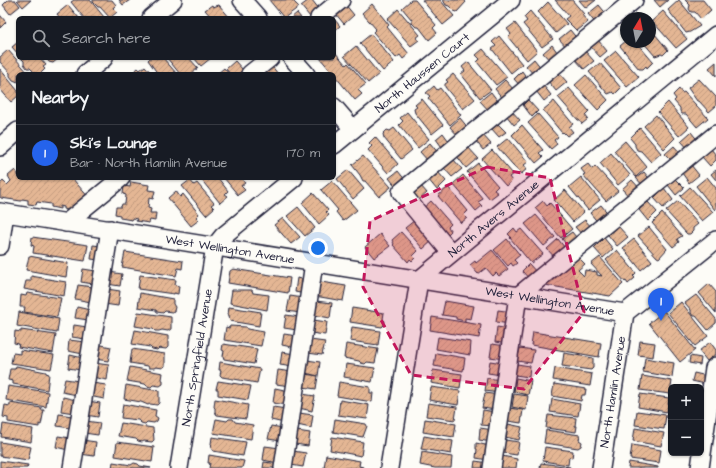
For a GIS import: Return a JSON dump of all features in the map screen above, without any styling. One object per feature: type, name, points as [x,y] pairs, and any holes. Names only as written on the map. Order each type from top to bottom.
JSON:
[{"type":"street","points":[[153,16],[173,0]]},
{"type":"street","points":[[242,0],[256,16]]},
{"type":"street","points":[[321,16],[341,0]]},
{"type":"street","name":"North Haussen Court","points":[[336,143],[511,0]]},
{"type":"street","points":[[450,253],[401,192],[634,0]]},
{"type":"street","name":"North Avers Avenue","points":[[419,280],[716,35]]},
{"type":"street","points":[[88,72],[102,60]]},
{"type":"street","points":[[252,72],[268,60]]},
{"type":"street","points":[[294,60],[304,72]]},
{"type":"street","points":[[336,109],[354,129]]},
{"type":"street","points":[[0,147],[16,133]]},
{"type":"street","points":[[492,468],[518,296],[716,134]]},
{"type":"street","points":[[66,223],[120,180]]},
{"type":"street","points":[[215,246],[223,236],[292,180]]},
{"type":"street","points":[[0,246],[3,212]]},
{"type":"street","name":"West Wellington Avenue","points":[[3,212],[625,313]]},
{"type":"street","points":[[72,468],[110,230]]},
{"type":"street","points":[[625,313],[716,240]]},
{"type":"street","name":"North Springfield Avenue","points":[[180,468],[215,246]]},
{"type":"street","points":[[283,468],[314,263]]},
{"type":"street","points":[[390,468],[419,280]]},
{"type":"street","name":"North Hamlin Avenue","points":[[601,468],[625,313]]},
{"type":"street","points":[[700,468],[714,368],[716,366]]},
{"type":"highlighted area","points":[[487,167],[550,178],[584,312],[524,389],[411,375],[363,287],[370,221]]},
{"type":"building","points":[[8,0],[15,0],[20,6],[10,14],[3,5]]},
{"type":"building","points":[[17,0],[31,0],[23,7]]},
{"type":"building","points":[[74,0],[90,0],[103,16],[82,16],[71,2]]},
{"type":"building","points":[[93,0],[112,0],[116,5],[113,8],[117,12],[112,16],[108,16],[93,2]]},
{"type":"building","points":[[119,0],[130,0],[123,5]]},
{"type":"building","points":[[269,0],[292,0],[299,7],[287,16],[282,16]]},
{"type":"building","points":[[309,0],[312,0],[319,9],[309,16],[301,6]]},
{"type":"building","points":[[411,0],[415,0],[436,25],[433,28],[437,33],[429,40],[419,27],[416,27],[412,23],[412,20],[402,8]]},
{"type":"building","points":[[422,0],[440,0],[454,16],[443,25]]},
{"type":"building","points":[[443,0],[464,0],[466,2],[457,12],[446,5]]},
{"type":"building","points":[[555,0],[572,0],[584,14],[582,15],[588,22],[577,31],[565,19],[569,16]]},
{"type":"building","points":[[579,0],[596,0],[586,8]]},
{"type":"building","points":[[654,0],[668,0],[660,7]]},
{"type":"building","points":[[679,0],[700,26],[690,32],[686,33],[668,10]]},
{"type":"building","points":[[685,0],[703,0],[711,10],[701,19],[695,12],[691,12],[689,9],[690,5]]},
{"type":"building","points":[[548,2],[567,24],[556,33],[538,12]]},
{"type":"building","points":[[345,4],[354,15],[344,24],[335,13]]},
{"type":"building","points":[[372,4],[389,25],[387,27],[409,54],[403,59],[400,55],[396,58],[373,32],[376,29],[362,13]]},
{"type":"building","points":[[68,5],[77,16],[58,16],[57,14]]},
{"type":"building","points":[[212,5],[213,7],[219,5],[228,16],[210,16],[205,10]]},
{"type":"building","points":[[599,5],[608,16],[597,25],[588,14]]},
{"type":"building","points":[[398,9],[420,35],[416,38],[419,40],[411,46],[387,19]]},
{"type":"building","points":[[530,11],[553,39],[542,47],[523,24],[527,21],[524,17]]},
{"type":"building","points":[[663,11],[687,39],[676,48],[656,26],[656,17]]},
{"type":"building","points":[[0,15],[6,22],[0,28]]},
{"type":"building","points":[[336,21],[340,26],[336,29]]},
{"type":"building","points":[[515,23],[537,51],[527,60],[508,37],[511,34],[507,29]]},
{"type":"building","points":[[570,30],[579,41],[568,49],[559,39]]},
{"type":"building","points":[[371,34],[394,62],[383,71],[360,43]]},
{"type":"building","points":[[656,35],[668,50],[663,55],[661,54],[655,56],[648,48],[656,48]]},
{"type":"building","points":[[499,36],[522,64],[511,73],[492,49],[496,46],[492,42]]},
{"type":"building","points":[[598,40],[607,51],[600,57],[590,46]]},
{"type":"building","points":[[16,44],[16,52],[12,47]]},
{"type":"building","points":[[552,45],[560,56],[552,63],[543,53]]},
{"type":"building","points":[[356,46],[379,74],[368,83],[344,56]]},
{"type":"building","points":[[622,48],[641,48],[653,62],[647,68],[646,66],[643,69],[639,69]]},
{"type":"building","points":[[483,49],[507,77],[496,85],[477,62],[480,59],[476,55]]},
{"type":"building","points":[[8,50],[27,72],[16,72],[16,81],[13,80],[10,73],[0,62],[0,57]]},
{"type":"building","points":[[585,51],[594,61],[584,69],[575,59]]},
{"type":"building","points":[[616,51],[639,77],[627,87],[604,61]]},
{"type":"building","points":[[336,53],[346,65],[348,63],[366,84],[358,90],[362,94],[355,100],[336,77],[336,72],[332,72],[322,60],[336,60]]},
{"type":"building","points":[[534,59],[542,69],[535,76],[526,66]]},
{"type":"building","points":[[23,60],[42,60],[46,65],[43,67],[45,69],[42,72],[34,72],[30,68],[27,68]]},
{"type":"building","points":[[48,60],[57,60],[53,63]]},
{"type":"building","points":[[148,60],[165,60],[175,72],[157,72]]},
{"type":"building","points":[[169,60],[191,60],[198,68],[193,72],[178,72]]},
{"type":"building","points":[[196,60],[208,60],[201,66]]},
{"type":"building","points":[[235,61],[243,70],[240,72],[228,72],[226,69]]},
{"type":"building","points":[[468,62],[491,90],[480,98],[461,74],[465,71],[462,67]]},
{"type":"building","points":[[716,62],[716,76],[709,68]]},
{"type":"building","points":[[600,63],[621,88],[615,94],[613,92],[608,94],[589,72]]},
{"type":"building","points":[[271,65],[276,72],[264,72]]},
{"type":"building","points":[[145,66],[150,72],[133,72],[138,68],[140,70]]},
{"type":"building","points":[[224,68],[227,72],[219,72]]},
{"type":"building","points":[[0,69],[16,89],[16,98],[11,102],[0,89]]},
{"type":"building","points":[[522,71],[529,81],[522,88],[514,79]]},
{"type":"building","points":[[558,72],[567,82],[556,91],[548,81]]},
{"type":"building","points":[[453,74],[475,99],[463,109],[445,87],[445,84],[448,82],[446,80]]},
{"type":"building","points":[[586,75],[608,100],[598,110],[575,85]]},
{"type":"building","points":[[699,79],[716,97],[716,106],[709,112],[699,101],[697,101],[688,88]]},
{"type":"building","points":[[505,80],[515,91],[504,100],[495,89]]},
{"type":"building","points":[[543,85],[551,95],[544,101],[536,91]]},
{"type":"building","points":[[434,86],[437,90],[440,88],[461,115],[450,125],[428,98],[430,96],[426,93]]},
{"type":"building","points":[[569,88],[589,111],[585,115],[588,119],[582,124],[558,97]]},
{"type":"building","points":[[679,89],[682,93],[684,92],[708,118],[697,127],[686,114],[682,114],[680,108],[674,101],[676,99],[673,95]]},
{"type":"building","points":[[491,92],[500,104],[490,112],[480,101]]},
{"type":"building","points":[[422,99],[443,125],[432,134],[415,113],[414,109],[417,107],[415,105]]},
{"type":"building","points":[[528,100],[538,111],[532,117],[523,105]]},
{"type":"building","points":[[554,101],[573,124],[569,127],[573,132],[567,136],[563,132],[562,133],[543,110]]},
{"type":"building","points":[[668,102],[689,127],[679,136],[658,112]]},
{"type":"building","points":[[511,110],[520,120],[514,125],[506,115]]},
{"type":"building","points":[[407,112],[429,139],[418,148],[399,125],[403,121],[400,118]]},
{"type":"building","points":[[538,114],[558,137],[554,140],[557,144],[551,149],[528,123]]},
{"type":"building","points":[[656,115],[675,138],[664,149],[644,126]]},
{"type":"building","points":[[460,118],[469,129],[459,137],[450,127]]},
{"type":"building","points":[[497,123],[506,132],[499,137],[491,128]]},
{"type":"building","points":[[522,125],[543,150],[539,153],[543,157],[536,163],[512,135]]},
{"type":"building","points":[[394,128],[412,150],[401,159],[384,138],[383,134],[387,130],[390,131]]},
{"type":"building","points":[[640,128],[661,153],[651,162],[641,151],[637,150],[635,144],[630,138]]},
{"type":"building","points":[[691,132],[699,142],[690,151],[681,141]]},
{"type":"building","points":[[443,133],[451,144],[444,150],[436,139]]},
{"type":"building","points":[[482,134],[491,144],[483,150],[475,140]]},
{"type":"building","points":[[375,137],[398,164],[388,173],[368,150],[372,146],[369,143]]},
{"type":"building","points":[[508,138],[528,162],[524,165],[527,169],[521,174],[497,147]]},
{"type":"building","points":[[625,141],[647,167],[636,177],[614,151]]},
{"type":"building","points":[[430,143],[439,154],[429,162],[420,152]]},
{"type":"building","points":[[467,146],[478,158],[466,168],[456,155]]},
{"type":"building","points":[[674,146],[682,155],[674,163],[665,154]]},
{"type":"building","points":[[711,149],[716,155],[716,160],[710,166],[702,157]]},
{"type":"building","points":[[492,150],[513,174],[509,177],[512,181],[506,186],[482,159]]},
{"type":"building","points":[[611,153],[630,175],[618,185],[600,163]]},
{"type":"building","points":[[363,156],[391,187],[379,197],[365,181],[363,181],[352,165]]},
{"type":"building","points":[[453,159],[462,169],[452,177],[443,167]]},
{"type":"building","points":[[478,163],[498,186],[494,190],[498,193],[490,199],[467,172]]},
{"type":"building","points":[[588,164],[592,169],[595,166],[618,191],[606,201],[583,175],[585,174],[581,169]]},
{"type":"building","points":[[691,165],[699,175],[689,183],[682,173]]},
{"type":"building","points":[[15,170],[16,180],[74,180],[89,198],[74,212],[60,206],[60,209],[51,207],[51,204],[37,202],[36,205],[28,204],[28,200],[22,199],[21,201],[1,198],[0,184],[3,181],[7,185],[11,181],[8,176]]},
{"type":"building","points":[[348,170],[364,189],[353,199],[337,179]]},
{"type":"building","points":[[716,170],[716,180],[711,174]]},
{"type":"building","points":[[398,171],[406,181],[397,188],[389,178]]},
{"type":"building","points":[[437,171],[446,181],[437,190],[428,179]]},
{"type":"building","points":[[644,172],[652,182],[645,188],[636,178]]},
{"type":"building","points":[[463,175],[483,199],[478,202],[482,206],[476,211],[453,184]]},
{"type":"building","points":[[581,177],[600,200],[588,210],[569,187]]},
{"type":"building","points":[[707,177],[716,188],[715,210],[696,186]]},
{"type":"building","points":[[675,179],[684,188],[676,195],[668,185]]},
{"type":"building","points":[[190,180],[194,185],[197,183],[214,203],[211,205],[214,208],[206,215],[182,186]]},
{"type":"building","points":[[202,180],[220,180],[228,191],[225,194],[228,196],[220,203]]},
{"type":"building","points":[[226,180],[243,180],[245,183],[241,186],[245,190],[238,195]]},
{"type":"building","points":[[632,180],[642,191],[632,200],[622,189]]},
{"type":"building","points":[[332,181],[357,210],[343,221],[336,212],[338,210],[321,190]]},
{"type":"building","points":[[131,182],[149,185],[148,190],[155,191],[153,199],[149,198],[148,208],[151,209],[150,213],[156,213],[155,221],[150,220],[149,223],[136,221],[137,219],[132,218],[132,220],[120,218],[120,215],[115,214],[116,207],[121,207],[122,204],[125,204],[126,195],[123,194],[124,186],[130,187]]},
{"type":"building","points":[[421,186],[427,193],[417,202],[411,194]]},
{"type":"building","points":[[448,187],[468,211],[464,215],[467,218],[461,223],[438,196]]},
{"type":"building","points":[[690,187],[713,212],[702,221],[680,196]]},
{"type":"building","points":[[664,188],[673,200],[663,208],[654,198]]},
{"type":"building","points":[[565,190],[584,212],[573,222],[554,200]]},
{"type":"building","points":[[176,191],[180,197],[183,194],[199,214],[196,217],[199,220],[191,226],[168,198]]},
{"type":"building","points":[[313,193],[328,210],[326,212],[329,215],[319,224],[302,203]]},
{"type":"building","points":[[431,201],[451,224],[448,227],[451,231],[444,238],[421,210]]},
{"type":"building","points":[[543,201],[547,206],[550,203],[572,229],[561,238],[535,208]]},
{"type":"building","points":[[678,201],[698,224],[693,228],[693,231],[690,234],[687,234],[666,211]]},
{"type":"building","points":[[648,202],[657,212],[648,221],[639,210]]},
{"type":"building","points":[[601,205],[610,216],[600,225],[590,213]]},
{"type":"building","points":[[298,207],[315,228],[305,236],[287,216]]},
{"type":"building","points":[[662,213],[682,236],[677,239],[679,242],[673,247],[652,223]]},
{"type":"building","points":[[536,215],[555,237],[544,246],[525,224]]},
{"type":"building","points":[[283,218],[300,237],[291,244],[274,225]]},
{"type":"building","points":[[415,220],[432,241],[423,249],[405,228]]},
{"type":"building","points":[[585,220],[593,229],[584,237],[575,227]]},
{"type":"building","points":[[618,226],[628,237],[617,246],[608,235]]},
{"type":"building","points":[[649,227],[667,249],[659,258],[638,236]]},
{"type":"building","points":[[514,228],[517,232],[521,229],[543,254],[531,263],[508,234]]},
{"type":"building","points":[[401,232],[418,251],[413,256],[415,258],[412,261],[410,259],[408,262],[393,245],[392,240]]},
{"type":"building","points":[[572,232],[580,242],[571,250],[562,239]]},
{"type":"building","points":[[380,234],[390,246],[374,258],[365,247]]},
{"type":"building","points":[[32,237],[88,245],[85,261],[33,253],[34,246],[31,245]]},
{"type":"building","points":[[604,238],[613,249],[603,258],[594,248]]},
{"type":"building","points":[[507,239],[520,255],[514,260],[517,263],[513,266],[511,263],[508,266],[494,250]]},
{"type":"building","points":[[558,239],[568,252],[557,260],[547,249]]},
{"type":"building","points":[[634,239],[652,261],[641,270],[623,248]]},
{"type":"building","points":[[93,245],[101,246],[99,260],[91,259]]},
{"type":"building","points":[[492,250],[508,269],[499,276],[496,273],[493,276],[486,268],[478,274],[470,265],[475,261],[476,263]]},
{"type":"building","points":[[617,250],[636,273],[633,276],[635,278],[628,284],[606,260]]},
{"type":"building","points":[[125,252],[183,261],[182,269],[178,268],[176,276],[122,267]]},
{"type":"building","points":[[29,256],[68,263],[66,277],[26,270]]},
{"type":"building","points":[[578,257],[585,264],[578,270],[584,276],[585,270],[597,272],[597,275],[602,276],[591,264],[600,257],[623,284],[610,296],[545,285]]},
{"type":"building","points":[[529,264],[538,274],[531,281],[522,271]]},
{"type":"building","points":[[83,269],[96,271],[93,284],[81,282]]},
{"type":"building","points":[[233,269],[290,278],[288,293],[228,283],[230,271]]},
{"type":"building","points":[[109,272],[122,274],[120,286],[107,284]]},
{"type":"building","points":[[140,275],[176,280],[175,285],[179,286],[178,294],[138,289]]},
{"type":"building","points":[[31,276],[66,282],[64,296],[24,289],[26,281],[31,281]]},
{"type":"building","points":[[297,278],[307,280],[305,294],[295,292]]},
{"type":"building","points":[[321,282],[346,286],[343,301],[315,296],[316,288],[319,288]]},
{"type":"building","points":[[709,284],[716,292],[716,313],[699,293]]},
{"type":"building","points":[[78,285],[93,287],[91,302],[75,299]]},
{"type":"building","points":[[107,289],[120,291],[118,306],[104,304]]},
{"type":"building","points":[[232,290],[252,290],[253,293],[269,295],[267,310],[230,303]]},
{"type":"building","points":[[27,293],[61,298],[57,317],[24,312],[25,307],[20,307],[21,295],[26,296]]},
{"type":"building","points":[[140,293],[173,299],[173,304],[175,307],[174,311],[165,311],[163,313],[157,312],[156,310],[138,307]]},
{"type":"building","points":[[696,295],[716,319],[716,323],[708,330],[696,316],[693,316],[691,310],[685,303]]},
{"type":"building","points":[[290,296],[303,298],[300,313],[287,311]]},
{"type":"building","points":[[316,301],[332,303],[330,318],[314,315]]},
{"type":"building","points":[[445,301],[474,306],[471,319],[465,318],[465,321],[456,319],[456,317],[442,315]]},
{"type":"building","points":[[681,302],[708,336],[695,346],[668,313]]},
{"type":"building","points":[[77,307],[90,310],[88,320],[75,318]]},
{"type":"building","points":[[229,307],[261,312],[259,326],[230,321],[228,315]]},
{"type":"building","points":[[352,308],[384,313],[384,325],[382,327],[350,322]]},
{"type":"building","points":[[498,310],[512,312],[510,324],[496,322]]},
{"type":"building","points":[[664,311],[695,350],[680,362],[649,323]]},
{"type":"building","points":[[19,312],[59,319],[57,333],[17,326]]},
{"type":"building","points":[[138,312],[171,317],[171,329],[168,331],[155,331],[153,329],[135,326]]},
{"type":"building","points":[[286,315],[299,317],[297,330],[284,328]]},
{"type":"building","points":[[432,317],[481,325],[479,338],[430,330]]},
{"type":"building","points":[[313,320],[327,322],[325,335],[311,333]]},
{"type":"building","points":[[74,325],[87,327],[85,339],[72,337]]},
{"type":"building","points":[[230,326],[246,327],[247,329],[264,332],[261,346],[224,340],[226,327],[229,328]]},
{"type":"building","points":[[352,327],[380,331],[378,345],[350,341]]},
{"type":"building","points":[[497,327],[509,329],[507,344],[495,342]]},
{"type":"building","points":[[21,330],[56,335],[53,353],[18,347],[19,344],[14,343],[15,331],[21,332]]},
{"type":"building","points":[[135,330],[168,336],[168,347],[166,349],[159,348],[157,350],[150,347],[132,344]]},
{"type":"building","points":[[533,332],[601,343],[599,357],[531,345]]},
{"type":"building","points":[[284,334],[297,336],[296,348],[282,345]]},
{"type":"building","points":[[438,337],[471,342],[470,355],[436,349]]},
{"type":"building","points":[[69,340],[85,342],[83,354],[68,351]]},
{"type":"building","points":[[310,340],[325,342],[322,355],[308,353]]},
{"type":"building","points":[[640,341],[655,343],[653,357],[638,355]]},
{"type":"building","points":[[710,342],[716,350],[716,354],[707,361],[699,351]]},
{"type":"building","points":[[97,344],[111,347],[108,361],[95,359]]},
{"type":"building","points":[[223,344],[257,349],[254,364],[224,359],[224,351],[222,350]]},
{"type":"building","points":[[346,344],[378,349],[375,363],[367,362],[365,364],[359,361],[344,358]]},
{"type":"building","points":[[492,344],[506,346],[504,359],[490,357]]},
{"type":"building","points":[[520,348],[534,350],[531,363],[517,361]]},
{"type":"building","points":[[132,349],[165,354],[165,366],[163,368],[149,368],[148,366],[130,363]]},
{"type":"building","points":[[20,350],[54,355],[51,369],[11,363],[13,353],[20,354]]},
{"type":"building","points":[[282,352],[295,354],[293,367],[280,365]]},
{"type":"building","points":[[436,353],[465,358],[463,371],[434,366]]},
{"type":"building","points":[[564,353],[593,358],[593,368],[591,370],[562,366]]},
{"type":"building","points":[[70,355],[83,358],[81,370],[68,368]]},
{"type":"building","points":[[690,356],[701,358],[700,365],[689,363]]},
{"type":"building","points":[[645,358],[674,363],[672,377],[643,372]]},
{"type":"building","points":[[307,360],[320,362],[318,376],[305,373]]},
{"type":"building","points":[[490,361],[503,363],[501,375],[488,373]]},
{"type":"building","points":[[220,362],[260,369],[257,383],[222,377],[220,375],[221,370],[219,370]]},
{"type":"building","points":[[94,363],[109,365],[107,380],[92,377]]},
{"type":"building","points":[[346,364],[375,368],[372,382],[344,377]]},
{"type":"building","points":[[517,364],[530,366],[529,377],[515,375]]},
{"type":"building","points":[[16,366],[46,372],[49,374],[47,390],[13,384],[13,381],[8,380],[10,369],[15,369]]},
{"type":"building","points":[[130,367],[163,373],[163,384],[160,386],[153,385],[151,387],[145,384],[127,381]]},
{"type":"building","points":[[555,368],[592,374],[590,386],[553,380]]},
{"type":"building","points":[[278,370],[292,372],[290,386],[276,384]]},
{"type":"building","points":[[433,370],[462,374],[460,388],[431,383]]},
{"type":"building","points":[[694,373],[707,376],[705,384],[692,381]]},
{"type":"building","points":[[305,374],[318,376],[316,389],[303,387]]},
{"type":"building","points":[[642,376],[672,381],[672,384],[668,384],[668,394],[640,390]]},
{"type":"building","points":[[487,378],[501,380],[499,393],[485,391]]},
{"type":"building","points":[[516,378],[531,381],[528,395],[514,392]]},
{"type":"building","points":[[65,379],[79,381],[77,395],[62,392]]},
{"type":"building","points":[[218,381],[251,386],[248,400],[218,395],[218,389],[216,389]]},
{"type":"building","points":[[339,382],[370,387],[370,393],[373,393],[372,402],[337,396]]},
{"type":"building","points":[[92,383],[106,385],[104,399],[89,396]]},
{"type":"building","points":[[554,384],[586,389],[585,395],[582,395],[581,401],[552,396]]},
{"type":"building","points":[[126,385],[159,391],[159,403],[157,405],[148,405],[141,402],[124,399]]},
{"type":"building","points":[[8,386],[48,392],[46,407],[6,400]]},
{"type":"building","points":[[431,387],[460,391],[458,405],[429,400]]},
{"type":"building","points":[[275,388],[289,391],[287,405],[273,403]]},
{"type":"building","points":[[485,393],[498,395],[496,410],[482,408]]},
{"type":"building","points":[[302,394],[315,396],[312,411],[299,408]]},
{"type":"building","points":[[514,394],[528,396],[526,410],[512,407]]},
{"type":"building","points":[[640,394],[668,398],[667,412],[638,407]]},
{"type":"building","points":[[63,397],[76,400],[74,413],[61,411]]},
{"type":"building","points":[[215,399],[248,405],[246,419],[217,415],[214,407]]},
{"type":"building","points":[[552,399],[580,404],[578,416],[550,412]]},
{"type":"building","points":[[340,400],[369,405],[367,419],[338,415]]},
{"type":"building","points":[[88,401],[100,403],[98,417],[86,415]]},
{"type":"building","points":[[10,403],[42,408],[41,410],[44,410],[41,425],[39,424],[39,427],[8,422],[8,418],[3,417],[5,405],[10,406]]},
{"type":"building","points":[[428,403],[457,407],[455,420],[426,416]]},
{"type":"building","points":[[123,404],[156,410],[155,416],[158,418],[157,421],[154,423],[147,422],[145,424],[138,420],[121,418]]},
{"type":"building","points":[[273,407],[286,409],[284,423],[271,420]]},
{"type":"building","points":[[509,408],[523,410],[521,423],[508,421]]},
{"type":"building","points":[[483,410],[495,412],[493,426],[481,425]]},
{"type":"building","points":[[637,411],[666,415],[664,429],[635,425]]},
{"type":"building","points":[[299,413],[313,415],[311,428],[297,425]]},
{"type":"building","points":[[59,414],[72,416],[70,428],[57,426]]},
{"type":"building","points":[[548,415],[576,418],[576,432],[546,428]]},
{"type":"building","points":[[216,419],[227,421],[229,419],[233,419],[235,422],[253,425],[251,439],[213,433]]},
{"type":"building","points":[[335,419],[366,424],[367,426],[363,437],[333,432]]},
{"type":"building","points":[[425,419],[456,424],[454,437],[423,432]]},
{"type":"building","points":[[86,421],[100,423],[98,435],[84,433]]},
{"type":"building","points":[[121,423],[153,428],[154,440],[152,442],[142,442],[136,439],[118,436]]},
{"type":"building","points":[[3,424],[33,429],[31,442],[1,437]]},
{"type":"building","points":[[508,424],[522,427],[519,440],[505,437]]},
{"type":"building","points":[[271,426],[283,428],[281,441],[268,439]]},
{"type":"building","points":[[480,428],[493,430],[492,442],[479,440]]},
{"type":"building","points":[[635,428],[664,433],[661,446],[633,441]]},
{"type":"building","points":[[546,430],[580,435],[579,440],[582,442],[581,446],[578,448],[544,443]]},
{"type":"building","points":[[297,431],[310,433],[308,446],[295,444]]},
{"type":"building","points":[[58,436],[70,438],[68,450],[56,447]]},
{"type":"building","points":[[424,436],[453,441],[451,454],[421,449]]},
{"type":"building","points":[[212,437],[246,442],[243,456],[213,451],[211,448]]},
{"type":"building","points":[[332,437],[363,442],[361,456],[330,450]]},
{"type":"building","points":[[82,440],[96,442],[94,456],[80,454]]},
{"type":"building","points":[[505,440],[519,442],[517,455],[503,453]]},
{"type":"building","points":[[0,442],[31,447],[28,460],[0,456]]},
{"type":"building","points":[[117,442],[154,447],[152,462],[115,456]]},
{"type":"building","points":[[476,443],[490,446],[488,460],[476,458]]},
{"type":"building","points":[[632,445],[661,450],[659,463],[630,459]]},
{"type":"building","points":[[265,446],[280,448],[278,463],[263,460]]},
{"type":"building","points":[[545,447],[573,451],[572,458],[569,457],[568,465],[543,461]]},
{"type":"building","points":[[293,451],[306,453],[303,467],[291,465]]},
{"type":"building","points":[[422,452],[452,457],[451,468],[435,468],[420,465]]},
{"type":"building","points":[[209,455],[244,461],[242,468],[209,468]]},
{"type":"building","points":[[326,455],[360,461],[359,466],[363,468],[324,468]]},
{"type":"building","points":[[502,456],[517,459],[516,468],[500,468]]},
{"type":"building","points":[[0,461],[28,465],[27,468],[0,468]]},
{"type":"building","points":[[475,461],[489,463],[488,468],[474,468]]},
{"type":"building","points":[[113,462],[131,465],[134,463],[151,468],[112,468]]},
{"type":"building","points":[[264,462],[279,464],[279,468],[263,468]]},
{"type":"building","points":[[629,462],[658,467],[658,468],[628,468]]},
{"type":"building","points":[[541,463],[570,467],[570,468],[540,468]]},
{"type":"place","name":"Ski's Lounge","points":[[661,321]]}]
